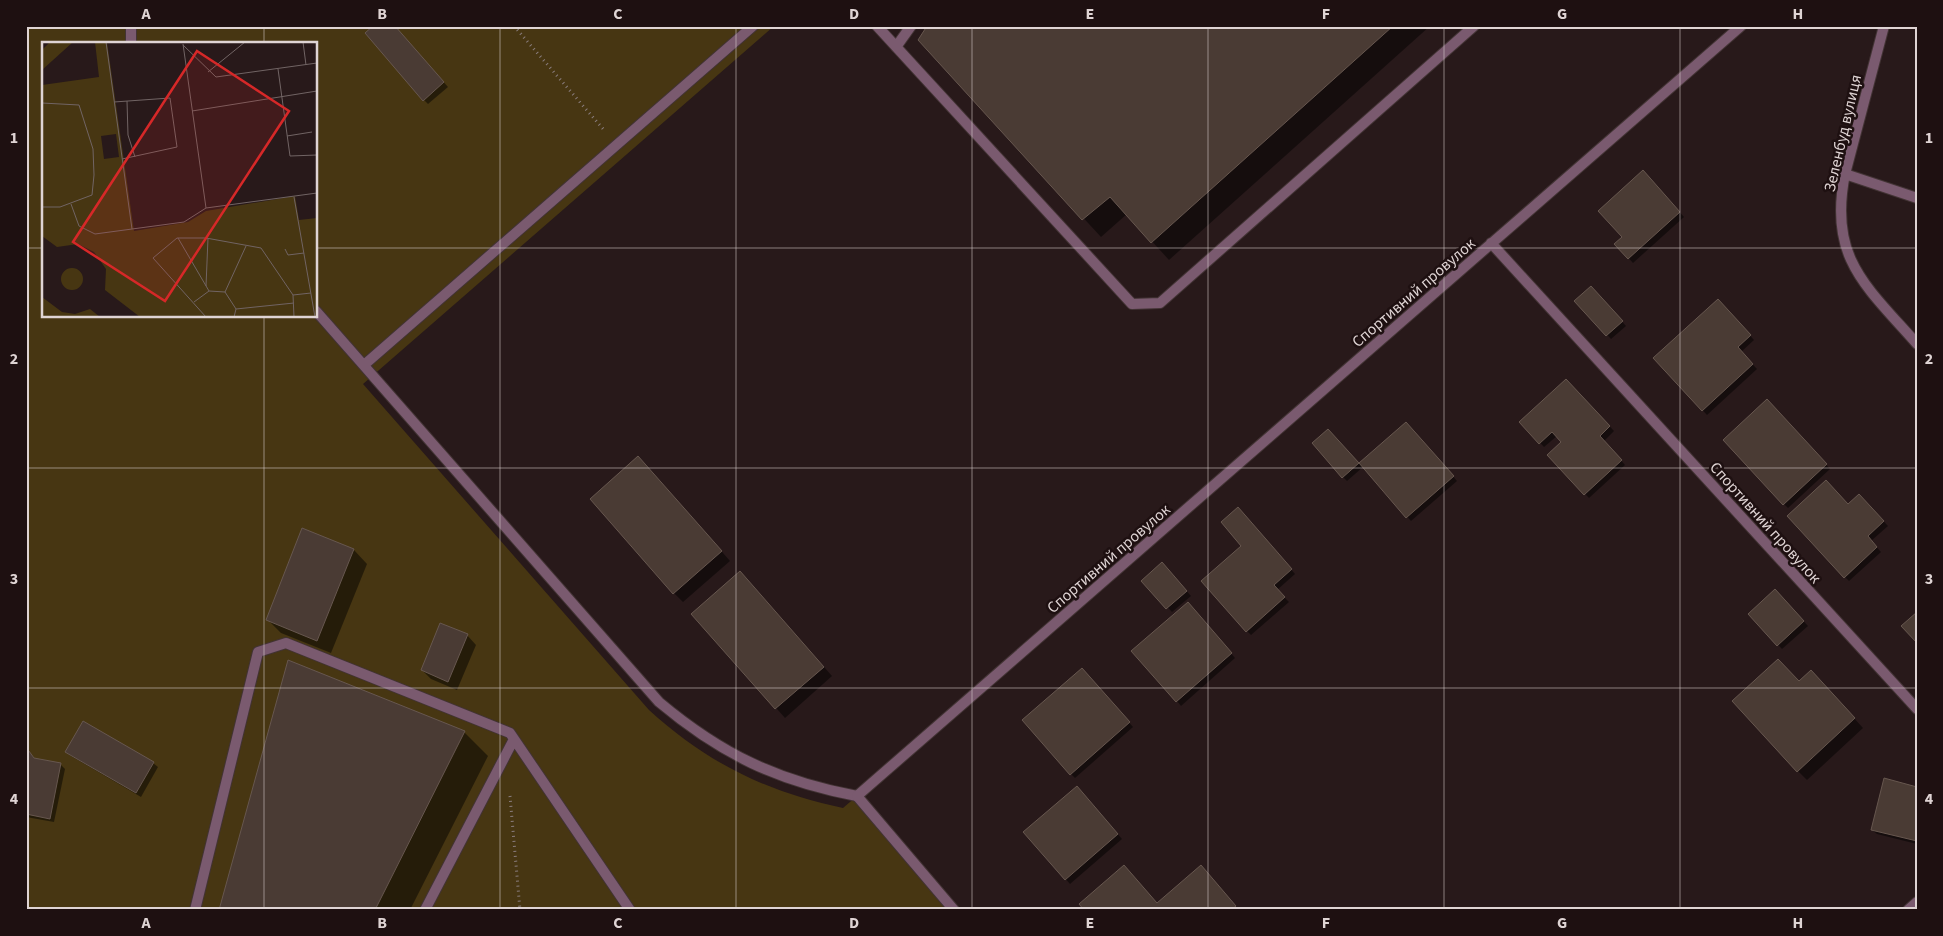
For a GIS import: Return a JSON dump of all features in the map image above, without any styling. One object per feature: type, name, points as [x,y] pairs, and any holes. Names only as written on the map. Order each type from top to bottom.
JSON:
[{"type":"street","points":[[131,26],[131,42]]},
{"type":"street","points":[[364,365],[753,26]]},
{"type":"street","points":[[877,26],[1132,304],[1160,303],[1474,26]]},
{"type":"street","points":[[896,47],[910,26]]},
{"type":"street","name":"Спортивний провулок","points":[[857,796],[1741,26]]},
{"type":"street","name":"Зеленбуд вулиця","points":[[1884,26],[1845,174],[1841,195],[1840,217],[1848,254],[1863,283],[1917,344]]},
{"type":"street","points":[[1845,174],[1917,198]]},
{"type":"street","name":"Спортивний провулок","points":[[1491,244],[1917,709]]},
{"type":"street","points":[[318,312],[659,702],[709,741],[765,770],[826,790],[857,796],[954,910]]},
{"type":"street","points":[[195,910],[258,652],[286,643],[510,733],[630,910]]},
{"type":"street","points":[[425,910],[514,739]]},
{"type":"street","points":[[1908,910],[1917,902]]},
{"type":"path","points":[[514,26],[617,145]]},
{"type":"path","points":[[510,793],[520,910]]},
{"type":"shaded area","points":[[26,26],[774,26],[363,384],[649,710],[671,729],[716,760],[764,784],[843,808],[857,796],[955,910],[26,910],[26,197],[28,156],[26,138]]},
{"type":"building","points":[[373,26],[395,26],[444,82],[423,101],[365,33]]},
{"type":"building","points":[[927,26],[1393,26],[1151,243],[1110,197],[1082,220],[918,40]]},
{"type":"building","points":[[1643,170],[1680,212],[1628,259],[1614,244],[1622,237],[1598,211]]},
{"type":"building","points":[[1591,286],[1623,321],[1606,336],[1574,301]]},
{"type":"building","points":[[1718,299],[1751,335],[1738,347],[1753,364],[1702,411],[1653,358]]},
{"type":"building","points":[[1566,379],[1610,426],[1600,436],[1622,460],[1584,495],[1547,455],[1561,442],[1552,432],[1539,444],[1519,422]]},
{"type":"building","points":[[1767,399],[1827,464],[1783,505],[1723,440]]},
{"type":"building","points":[[1406,422],[1454,476],[1406,518],[1359,463]]},
{"type":"building","points":[[1328,429],[1359,463],[1342,478],[1312,443]]},
{"type":"building","points":[[638,456],[722,551],[673,594],[590,499]]},
{"type":"building","points":[[1826,480],[1848,504],[1859,494],[1884,521],[1868,536],[1877,547],[1844,578],[1787,516]]},
{"type":"building","points":[[1238,507],[1292,569],[1274,585],[1285,597],[1246,632],[1201,581],[1241,546],[1221,522]]},
{"type":"building","points":[[302,528],[354,549],[317,641],[266,620]]},
{"type":"building","points":[[1162,562],[1187,591],[1166,609],[1141,581]]},
{"type":"building","points":[[740,571],[824,667],[775,709],[691,614]]},
{"type":"building","points":[[1775,589],[1804,621],[1777,646],[1748,614]]},
{"type":"building","points":[[1188,602],[1232,653],[1176,702],[1131,651]]},
{"type":"building","points":[[1917,612],[1917,643],[1901,626]]},
{"type":"building","points":[[440,623],[468,634],[448,682],[421,670]]},
{"type":"building","points":[[1778,659],[1799,681],[1811,670],[1855,718],[1797,772],[1732,701]]},
{"type":"building","points":[[288,660],[465,731],[375,910],[219,910]]},
{"type":"building","points":[[1082,668],[1130,722],[1070,775],[1022,720]]},
{"type":"building","points":[[83,721],[154,762],[136,793],[65,752]]},
{"type":"building","points":[[26,747],[34,758],[61,763],[50,819],[26,814]]},
{"type":"building","points":[[1884,778],[1917,787],[1917,841],[1871,830]]},
{"type":"building","points":[[1077,786],[1118,834],[1065,880],[1023,832]]},
{"type":"building","points":[[1124,865],[1157,903],[1201,865],[1236,906],[1231,910],[1084,910],[1079,904]]}]
